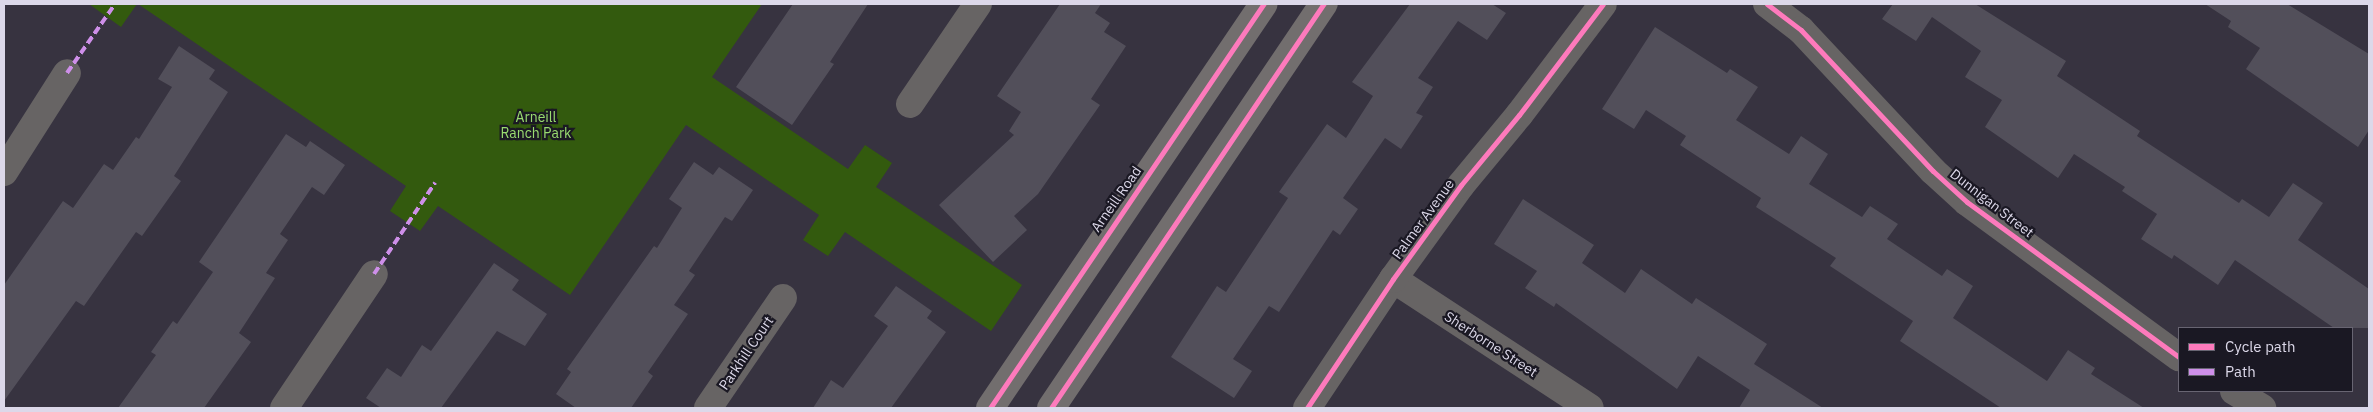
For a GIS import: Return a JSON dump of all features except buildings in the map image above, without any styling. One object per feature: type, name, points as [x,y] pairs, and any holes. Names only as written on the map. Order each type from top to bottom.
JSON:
[{"type":"main road","name":"Arneill Road","points":[[990,408],[1264,4]]},
{"type":"main road","points":[[1051,408],[1324,4]]},
{"type":"street","points":[[910,104],[978,4]]},
{"type":"street","name":"Palmer Avenue","points":[[1307,408],[1393,279],[1461,185],[1520,115],[1603,4]]},
{"type":"street","name":"Dunnigan Street","points":[[1767,4],[1801,30],[1933,170],[1967,202],[2178,356]]},
{"type":"street","points":[[4,172],[68,73]]},
{"type":"street","points":[[284,408],[374,274]]},
{"type":"street","name":"Sherborne Street","points":[[1393,279],[1590,408]]},
{"type":"street","name":"Parkhill Court","points":[[708,408],[783,298]]},
{"type":"street","points":[[2236,392],[2262,408]]},
{"type":"green space","points":[[89,4],[137,4],[121,27]]},
{"type":"green space","name":"Arneill Ranch Park","points":[[138,4],[762,4],[712,77],[848,169],[865,145],[892,163],[876,187],[1022,285],[991,331],[845,232],[828,256],[803,240],[819,215],[686,125],[570,295],[438,206],[420,231],[390,211],[406,186]]},
{"type":"marked path","points":[[67,73],[115,4]]},
{"type":"marked path","points":[[374,274],[435,183]]},
{"type":"cycle path","points":[[990,408],[1264,4]]},
{"type":"cycle path","points":[[1051,408],[1324,4]]},
{"type":"cycle path","points":[[1307,408],[1393,279],[1461,185],[1519,115],[1603,4]]},
{"type":"cycle path","points":[[1767,4],[1801,30],[1933,171],[1967,202],[2178,356]]}]
